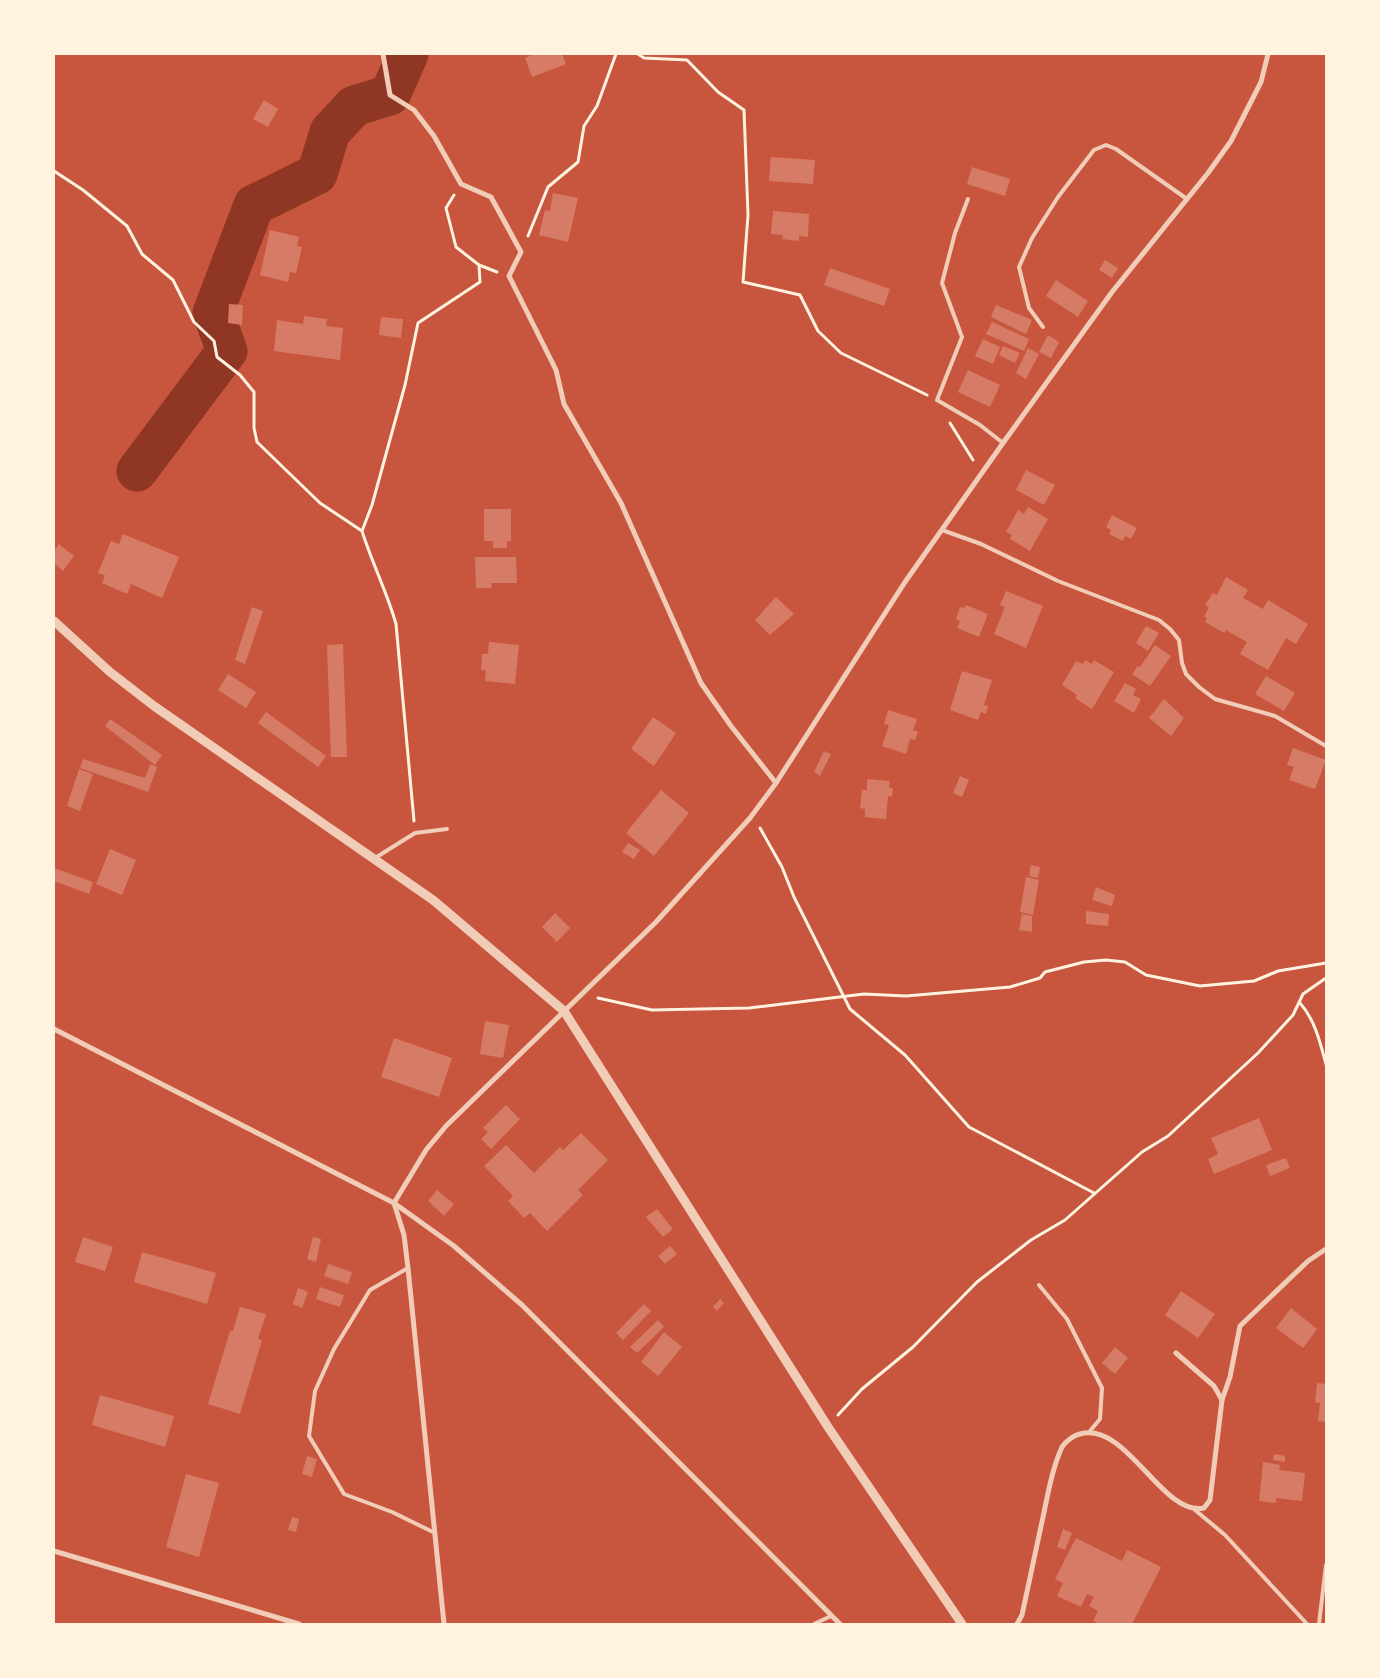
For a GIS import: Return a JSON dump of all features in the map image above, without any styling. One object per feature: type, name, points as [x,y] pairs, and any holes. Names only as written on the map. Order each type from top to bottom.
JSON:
[{"type":"street","points":[[383,54],[390,95],[414,110],[434,136],[461,184],[491,197],[521,252],[509,276],[556,370],[564,404],[621,503],[702,683],[731,726],[776,783]]},
{"type":"street","points":[[444,1624],[408,1268],[404,1235],[394,1202],[426,1150],[446,1126],[564,1011],[582,996],[656,922],[750,818],[776,783],[905,582],[1003,443],[1112,292],[1187,199],[1231,140],[1261,82],[1268,54]]},
{"type":"street","points":[[54,621],[110,672],[154,706],[433,900],[564,1011],[828,1427],[962,1624]]},
{"type":"street","points":[[54,1030],[394,1202],[454,1246],[522,1305],[710,1491],[840,1624]]},
{"type":"street","points":[[1017,1624],[1022,1615],[1050,1484],[1063,1445],[1076,1435],[1090,1431],[1101,1434],[1115,1443],[1179,1503],[1195,1510],[1204,1508],[1210,1500],[1222,1400],[1230,1377],[1240,1326],[1308,1261],[1326,1250]]},
{"type":"street","points":[[1176,1353],[1214,1386],[1222,1400]]},
{"type":"street","points":[[54,1551],[300,1624]]},
{"type":"lane","points":[[1043,327],[1029,308],[1018,267],[1032,238],[1058,197],[1094,150],[1106,145],[1116,149],[1187,199]]},
{"type":"lane","points":[[968,199],[956,233],[942,284],[962,338],[938,400],[980,425],[1003,443]]},
{"type":"lane","points":[[942,530],[981,544],[1058,581],[1158,620],[1170,629],[1179,640],[1182,663],[1186,674],[1199,687],[1215,699],[1275,716],[1326,746]]},
{"type":"lane","points":[[375,858],[415,833],[447,829]]},
{"type":"lane","points":[[408,1268],[370,1290],[334,1349],[315,1391],[309,1436],[344,1494],[392,1512],[435,1533]]},
{"type":"lane","points":[[1040,1285],[1067,1320],[1102,1388],[1100,1419],[1090,1431]]},
{"type":"lane","points":[[1195,1510],[1225,1535],[1307,1624]]},
{"type":"lane","points":[[1319,1624],[1326,1565]]},
{"type":"lane","points":[[814,1624],[831,1616]]},
{"type":"path","points":[[521,252],[548,187],[578,162],[584,126],[597,106],[616,54]]},
{"type":"path","points":[[638,54],[644,58],[687,60],[718,92],[744,110],[748,215],[743,282],[800,295],[818,331],[840,353],[938,400],[965,450],[983,473]]},
{"type":"path","points":[[54,170],[83,190],[126,226],[142,254],[173,280],[194,322],[214,341],[217,357],[240,375],[254,392],[254,428],[257,442],[320,503],[362,531]]},
{"type":"path","points":[[461,184],[446,208],[456,247],[480,265],[509,276]]},
{"type":"path","points":[[415,833],[396,624],[387,593],[370,557],[362,531],[372,505],[405,384],[418,323],[480,282],[480,265]]},
{"type":"path","points":[[750,818],[759,826],[782,867],[794,897],[850,1009],[906,1055],[969,1127],[1094,1193]]},
{"type":"path","points":[[582,996],[652,1010],[749,1008],[864,994],[906,996],[1010,987],[1040,978],[1045,972],[1084,962],[1106,960],[1125,962],[1146,975],[1200,986],[1254,981],[1278,971],[1326,963]]},
{"type":"path","points":[[828,1427],[862,1389],[913,1347],[976,1282],[1031,1240],[1065,1220],[1142,1152],[1175,1130],[1258,1053],[1293,1015],[1303,994],[1326,978]]},
{"type":"path","points":[[1300,1002],[1308,1012],[1319,1035],[1326,1064]]},
{"type":"building","points":[[534,54],[562,54],[566,64],[532,77],[525,58]]},
{"type":"building","points":[[264,100],[278,109],[268,127],[253,119]]},
{"type":"building","points":[[771,157],[815,160],[813,184],[769,181]]},
{"type":"building","points":[[972,167],[1010,179],[1005,196],[967,184]]},
{"type":"building","points":[[553,193],[578,198],[568,242],[539,235],[545,210],[550,211]]},
{"type":"building","points":[[773,211],[809,214],[808,237],[799,236],[799,241],[782,239],[783,235],[771,234]]},
{"type":"building","points":[[270,230],[299,237],[297,246],[302,247],[296,273],[290,272],[288,282],[260,275]]},
{"type":"building","points":[[1105,260],[1118,268],[1112,278],[1099,270]]},
{"type":"building","points":[[830,268],[890,289],[884,306],[824,285]]},
{"type":"building","points":[[1056,280],[1088,301],[1078,317],[1046,296]]},
{"type":"building","points":[[229,304],[243,305],[242,325],[228,323]]},
{"type":"building","points":[[996,305],[1032,320],[1026,334],[991,317]]},
{"type":"building","points":[[304,316],[327,319],[326,326],[343,328],[340,360],[274,351],[277,320],[303,324]]},
{"type":"building","points":[[381,317],[403,319],[401,338],[379,335]]},
{"type":"building","points":[[992,322],[1029,339],[1024,351],[986,334]]},
{"type":"building","points":[[1048,335],[1059,342],[1051,358],[1039,352]]},
{"type":"building","points":[[983,339],[1000,347],[993,364],[975,356]]},
{"type":"building","points":[[1003,346],[1020,353],[1015,363],[999,355]]},
{"type":"building","points":[[1028,348],[1039,354],[1026,379],[1016,373]]},
{"type":"building","points":[[968,370],[1000,385],[990,407],[958,392]]},
{"type":"building","points":[[1026,470],[1055,485],[1044,505],[1016,490]]},
{"type":"building","points":[[1028,507],[1048,519],[1030,551],[1010,539],[1012,535],[1006,532],[1018,510],[1024,514]]},
{"type":"building","points":[[484,509],[511,509],[511,541],[507,541],[507,548],[493,548],[493,541],[484,541]]},
{"type":"building","points":[[1112,515],[1137,528],[1131,539],[1125,536],[1123,541],[1109,534],[1111,530],[1106,527]]},
{"type":"building","points":[[123,534],[179,557],[162,598],[131,584],[127,594],[102,583],[105,575],[98,573],[111,541],[119,544]]},
{"type":"building","points":[[59,544],[74,556],[63,571],[54,563],[54,551]]},
{"type":"building","points":[[475,557],[516,557],[517,583],[491,583],[492,588],[476,588]]},
{"type":"building","points":[[1226,577],[1248,590],[1243,598],[1263,609],[1268,600],[1308,624],[1296,644],[1286,638],[1268,670],[1240,654],[1247,642],[1226,630],[1224,633],[1205,622],[1207,618],[1204,617],[1209,607],[1205,605],[1213,593],[1217,595]]},
{"type":"building","points":[[1006,591],[1043,606],[1026,648],[994,634],[1005,607],[1000,605]]},
{"type":"building","points":[[776,597],[794,614],[770,635],[755,620]]},
{"type":"building","points":[[966,605],[988,614],[979,637],[957,628],[960,621],[956,619],[960,607],[964,608]]},
{"type":"building","points":[[252,607],[263,611],[245,664],[235,660]]},
{"type":"building","points":[[1146,626],[1159,633],[1148,651],[1136,643]]},
{"type":"building","points":[[489,642],[519,645],[515,684],[485,681],[486,670],[481,670],[482,654],[488,654]]},
{"type":"building","points":[[343,644],[347,757],[331,757],[327,645]]},
{"type":"building","points":[[1155,645],[1171,656],[1150,686],[1132,674],[1138,666],[1140,667]]},
{"type":"building","points":[[1085,660],[1092,664],[1094,660],[1114,672],[1092,709],[1075,698],[1077,695],[1062,685],[1076,661],[1083,664]]},
{"type":"building","points":[[962,671],[992,680],[984,705],[988,706],[986,714],[981,712],[978,720],[950,710]]},
{"type":"building","points":[[228,674],[256,692],[246,708],[218,690]]},
{"type":"building","points":[[1266,676],[1295,693],[1284,711],[1255,694]]},
{"type":"building","points":[[1125,683],[1136,689],[1133,695],[1141,699],[1134,713],[1114,701]]},
{"type":"building","points":[[1164,699],[1184,718],[1171,736],[1149,718]]},
{"type":"building","points":[[888,710],[917,719],[913,730],[918,732],[915,740],[910,739],[906,754],[882,746],[889,725],[884,724]]},
{"type":"building","points":[[266,712],[326,756],[318,767],[258,723]]},
{"type":"building","points":[[653,717],[676,733],[654,766],[631,749]]},
{"type":"building","points":[[110,719],[162,755],[155,765],[105,726]]},
{"type":"building","points":[[1293,748],[1326,760],[1315,789],[1289,780],[1294,767],[1287,765]]},
{"type":"building","points":[[824,751],[831,754],[820,776],[814,772]]},
{"type":"building","points":[[83,759],[145,778],[150,764],[157,767],[148,792],[80,768]]},
{"type":"building","points":[[79,769],[93,774],[80,811],[67,806]]},
{"type":"building","points":[[960,776],[969,780],[962,797],[953,793]]},
{"type":"building","points":[[867,779],[890,781],[889,788],[893,788],[892,797],[888,796],[886,819],[865,817],[865,809],[860,808],[862,790],[867,790]]},
{"type":"building","points":[[661,790],[689,813],[654,856],[626,833]]},
{"type":"building","points":[[628,843],[640,850],[634,859],[622,852]]},
{"type":"building","points":[[110,849],[136,860],[122,895],[96,884]]},
{"type":"building","points":[[1031,865],[1040,867],[1038,878],[1029,876]]},
{"type":"building","points":[[54,868],[93,882],[89,894],[54,881]]},
{"type":"building","points":[[1026,877],[1039,880],[1033,915],[1020,912]]},
{"type":"building","points":[[1096,887],[1115,895],[1112,906],[1092,900]]},
{"type":"building","points":[[1086,911],[1109,914],[1108,926],[1086,924]]},
{"type":"building","points":[[555,913],[570,928],[557,942],[542,927]]},
{"type":"building","points":[[1022,914],[1032,916],[1032,932],[1019,930]]},
{"type":"building","points":[[485,1021],[509,1025],[503,1058],[480,1054]]},
{"type":"building","points":[[394,1038],[452,1058],[439,1097],[381,1077]]},
{"type":"building","points":[[506,1105],[520,1119],[491,1149],[481,1139],[488,1132],[483,1128]]},
{"type":"building","points":[[1259,1118],[1272,1150],[1214,1174],[1208,1159],[1218,1154],[1211,1138]]},
{"type":"building","points":[[581,1133],[608,1160],[578,1190],[583,1195],[547,1231],[530,1213],[524,1218],[508,1201],[513,1196],[484,1166],[506,1145],[534,1173],[560,1147],[563,1150]]},
{"type":"building","points":[[1286,1158],[1290,1168],[1270,1176],[1266,1165]]},
{"type":"building","points":[[437,1190],[454,1204],[444,1216],[428,1201]]},
{"type":"building","points":[[657,1209],[673,1229],[663,1237],[646,1217]]},
{"type":"building","points":[[83,1237],[113,1247],[105,1271],[75,1262]]},
{"type":"building","points":[[313,1237],[321,1239],[316,1262],[307,1259]]},
{"type":"building","points":[[670,1246],[677,1254],[665,1264],[658,1256]]},
{"type":"building","points":[[142,1252],[216,1273],[207,1304],[134,1282]]},
{"type":"building","points":[[328,1264],[352,1272],[348,1284],[324,1276]]},
{"type":"building","points":[[320,1287],[344,1295],[340,1307],[316,1299]]},
{"type":"building","points":[[298,1288],[308,1292],[302,1308],[293,1304]]},
{"type":"building","points":[[1181,1291],[1215,1314],[1198,1338],[1165,1315]]},
{"type":"building","points":[[720,1299],[724,1303],[717,1311],[713,1307]]},
{"type":"building","points":[[644,1304],[651,1311],[623,1340],[616,1333]]},
{"type":"building","points":[[240,1307],[266,1314],[258,1339],[262,1340],[240,1414],[208,1404],[230,1331],[233,1331]]},
{"type":"building","points":[[1291,1308],[1317,1329],[1303,1348],[1276,1328]]},
{"type":"building","points":[[658,1320],[664,1327],[637,1353],[630,1347]]},
{"type":"building","points":[[664,1332],[682,1347],[658,1376],[641,1362]]},
{"type":"building","points":[[1115,1347],[1128,1358],[1115,1374],[1102,1363]]},
{"type":"building","points":[[1317,1383],[1326,1384],[1326,1422],[1318,1421],[1320,1403],[1315,1402]]},
{"type":"building","points":[[100,1395],[174,1416],[165,1447],[92,1425]]},
{"type":"building","points":[[1274,1454],[1285,1456],[1285,1462],[1273,1460]]},
{"type":"building","points":[[307,1456],[317,1459],[312,1477],[302,1474]]},
{"type":"building","points":[[1263,1462],[1280,1465],[1279,1470],[1305,1473],[1302,1501],[1276,1498],[1276,1503],[1259,1501]]},
{"type":"building","points":[[186,1474],[219,1483],[199,1557],[166,1547]]},
{"type":"building","points":[[292,1517],[299,1519],[296,1532],[288,1530]]},
{"type":"building","points":[[1063,1529],[1072,1533],[1065,1550],[1057,1547]]},
{"type":"building","points":[[1076,1538],[1122,1561],[1127,1550],[1161,1567],[1132,1624],[1100,1624],[1093,1621],[1098,1611],[1089,1606],[1094,1597],[1087,1594],[1081,1607],[1057,1596],[1063,1583],[1055,1579]]},
{"type":"waterway","points":[[137,471],[227,351],[213,313],[254,205],[317,174],[330,132],[354,106],[390,95],[408,54]]}]
